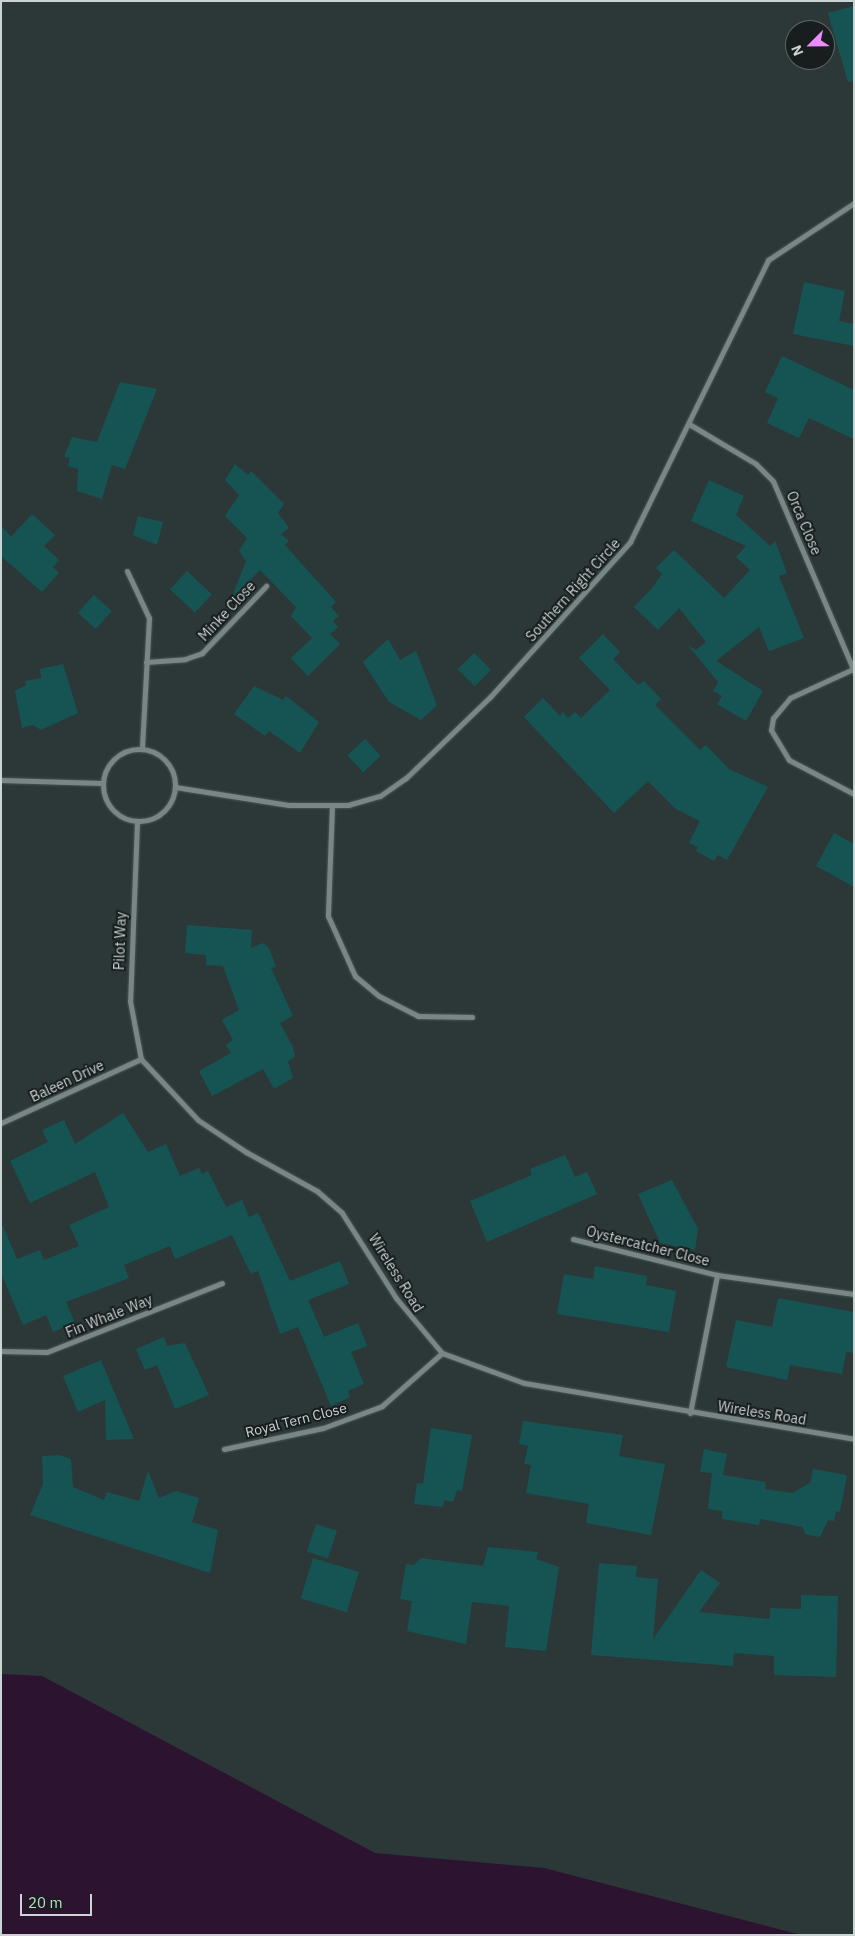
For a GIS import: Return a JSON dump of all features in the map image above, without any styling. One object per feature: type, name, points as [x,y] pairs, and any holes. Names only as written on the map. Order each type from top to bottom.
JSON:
[{"type":"street","name":"Southern Right Circle","points":[[175,787],[289,805],[332,805],[366,801],[394,787],[490,697],[630,542],[689,424],[760,270],[780,250],[854,203]]},
{"type":"street","name":"Orca Close","points":[[689,424],[756,464],[773,481],[853,670],[790,698],[773,718],[771,730],[779,750],[789,760],[854,794]]},
{"type":"street","points":[[127,571],[149,618],[142,749]]},
{"type":"street","name":"Minke Close","points":[[146,662],[185,659],[202,653],[266,586]]},
{"type":"street","points":[[142,749],[164,760],[175,787],[162,814],[137,822],[113,810],[102,783],[116,757],[142,749]]},
{"type":"street","points":[[1,780],[102,783]]},
{"type":"street","points":[[332,805],[328,916],[354,976],[379,996],[418,1016],[472,1017]]},
{"type":"street","name":"Pilot Way","points":[[137,822],[130,1001],[141,1059]]},
{"type":"street","name":"Baleen Drive","points":[[1,1123],[141,1059]]},
{"type":"street","name":"Wireless Road","points":[[141,1059],[198,1120],[246,1152],[317,1191],[342,1213],[396,1298],[442,1353],[524,1383],[854,1440]]},
{"type":"street","name":"Oystercatcher Close","points":[[573,1239],[717,1274],[854,1294]]},
{"type":"street","name":"Oystercatcher Close","points":[[690,1413],[717,1274]]},
{"type":"street","name":"Fin Whale Way","points":[[1,1351],[47,1352],[222,1283]]},
{"type":"street","name":"Royal Tern Close","points":[[224,1449],[323,1428],[382,1406],[442,1353]]},
{"type":"shaded area","points":[[1,1674],[42,1676],[375,1853],[544,1868],[801,1935],[1,1935]]},
{"type":"building","points":[[854,6],[854,81],[848,82],[835,37],[835,20],[830,20],[828,13]]},
{"type":"building","points":[[804,282],[845,291],[839,321],[854,324],[854,346],[793,334]]},
{"type":"building","points":[[782,356],[854,390],[854,439],[809,418],[799,438],[767,423],[778,398],[765,392]]},
{"type":"building","points":[[120,382],[157,389],[125,469],[112,465],[102,499],[77,491],[78,469],[68,466],[70,458],[64,457],[72,437],[97,442]]},
{"type":"building","points":[[235,464],[248,475],[251,471],[284,504],[278,513],[289,528],[281,534],[289,541],[285,545],[336,602],[331,607],[339,616],[333,621],[338,627],[330,634],[340,644],[308,676],[291,658],[312,638],[291,616],[296,607],[260,570],[231,599],[246,561],[239,551],[247,538],[225,516],[239,495],[225,480]]},
{"type":"building","points":[[709,480],[744,496],[736,515],[770,546],[775,541],[787,573],[779,576],[804,638],[769,651],[759,627],[716,661],[763,691],[746,721],[717,704],[722,696],[713,691],[718,682],[688,645],[696,650],[706,642],[679,608],[658,630],[634,607],[662,574],[656,568],[674,550],[724,598],[750,570],[736,557],[746,546],[691,521]]},
{"type":"building","points":[[32,514],[55,535],[44,546],[59,560],[53,567],[59,573],[42,592],[1,556],[1,525],[11,537]]},
{"type":"building","points":[[138,516],[163,522],[157,545],[133,535]]},
{"type":"building","points":[[187,571],[212,594],[195,612],[170,589]]},
{"type":"building","points":[[94,595],[112,611],[96,629],[78,613]]},
{"type":"building","points":[[603,634],[620,652],[613,659],[638,685],[644,681],[661,699],[655,705],[700,750],[706,745],[729,769],[768,787],[727,860],[718,855],[714,861],[696,851],[698,847],[689,843],[700,821],[676,809],[648,781],[614,813],[524,717],[543,698],[560,716],[563,712],[568,718],[575,712],[581,718],[610,690],[579,658]]},
{"type":"building","points":[[388,639],[400,660],[416,651],[437,705],[421,720],[389,702],[363,662]]},
{"type":"building","points":[[474,653],[491,670],[475,686],[458,669]]},
{"type":"building","points":[[63,664],[78,713],[41,730],[33,725],[22,728],[15,691],[26,685],[25,681],[41,678],[40,669]]},
{"type":"building","points":[[254,686],[283,700],[286,696],[319,722],[300,753],[269,731],[265,736],[234,714]]},
{"type":"building","points":[[365,739],[381,756],[363,772],[347,755]]},
{"type":"building","points":[[834,833],[854,844],[854,887],[816,866]]},
{"type":"building","points":[[187,925],[252,930],[251,948],[263,943],[269,948],[276,967],[271,968],[293,1016],[280,1023],[293,1047],[295,1057],[288,1061],[293,1078],[274,1089],[263,1069],[212,1096],[199,1071],[231,1053],[226,1045],[233,1040],[222,1020],[239,1010],[223,966],[206,965],[206,955],[185,953]]},
{"type":"building","points":[[123,1113],[148,1152],[166,1144],[180,1176],[199,1168],[202,1174],[208,1171],[226,1207],[242,1200],[249,1217],[258,1213],[290,1281],[340,1261],[349,1284],[308,1300],[324,1337],[358,1323],[367,1346],[351,1352],[364,1384],[348,1391],[350,1397],[331,1406],[298,1327],[280,1334],[258,1271],[251,1274],[232,1235],[175,1259],[170,1246],[124,1265],[129,1278],[66,1302],[75,1323],[53,1332],[46,1315],[23,1325],[1,1273],[1,1222],[17,1259],[40,1250],[44,1260],[79,1246],[69,1225],[109,1207],[95,1172],[30,1203],[10,1161],[48,1142],[42,1130],[64,1120],[75,1144]]},
{"type":"building","points":[[565,1155],[575,1177],[587,1172],[597,1194],[487,1242],[470,1201],[532,1175],[530,1169]]},
{"type":"building","points":[[672,1180],[698,1229],[695,1250],[660,1243],[638,1194]]},
{"type":"building","points":[[595,1266],[647,1276],[646,1285],[676,1291],[669,1332],[557,1314],[564,1274],[593,1279]]},
{"type":"building","points":[[778,1298],[854,1312],[854,1353],[846,1352],[842,1374],[790,1365],[787,1380],[726,1367],[736,1320],[772,1327]]},
{"type":"building","points":[[164,1337],[167,1346],[185,1343],[209,1395],[175,1409],[157,1365],[145,1370],[136,1349]]},
{"type":"building","points":[[101,1360],[134,1439],[106,1440],[105,1400],[78,1412],[63,1376]]},
{"type":"building","points":[[523,1421],[623,1435],[619,1456],[665,1464],[651,1535],[586,1523],[589,1504],[526,1493],[531,1465],[524,1464],[528,1446],[519,1444]]},
{"type":"building","points":[[431,1428],[472,1435],[462,1491],[457,1490],[453,1502],[444,1500],[443,1507],[414,1504],[417,1483],[423,1484]]},
{"type":"building","points":[[704,1449],[727,1454],[723,1475],[766,1482],[765,1489],[792,1493],[810,1483],[813,1469],[847,1475],[840,1512],[836,1511],[834,1521],[828,1520],[820,1537],[805,1534],[803,1527],[760,1519],[759,1525],[722,1519],[722,1511],[708,1509],[712,1473],[700,1472]]},
{"type":"building","points":[[59,1455],[71,1459],[73,1487],[104,1500],[107,1492],[139,1501],[148,1471],[159,1498],[176,1491],[199,1498],[192,1522],[218,1530],[210,1573],[30,1515],[43,1484],[42,1456]]},
{"type":"building","points":[[316,1524],[337,1531],[328,1558],[307,1552]]},
{"type":"building","points":[[488,1547],[538,1552],[536,1559],[559,1567],[546,1651],[505,1647],[509,1606],[472,1602],[466,1644],[407,1631],[412,1601],[400,1599],[406,1564],[414,1565],[421,1558],[483,1566]]},
{"type":"building","points":[[313,1558],[359,1572],[347,1612],[301,1598]]},
{"type":"building","points":[[599,1563],[637,1566],[636,1577],[658,1579],[653,1639],[701,1570],[720,1583],[699,1612],[770,1619],[770,1608],[801,1609],[801,1595],[838,1596],[836,1677],[774,1675],[774,1656],[734,1653],[733,1666],[591,1655]]}]
